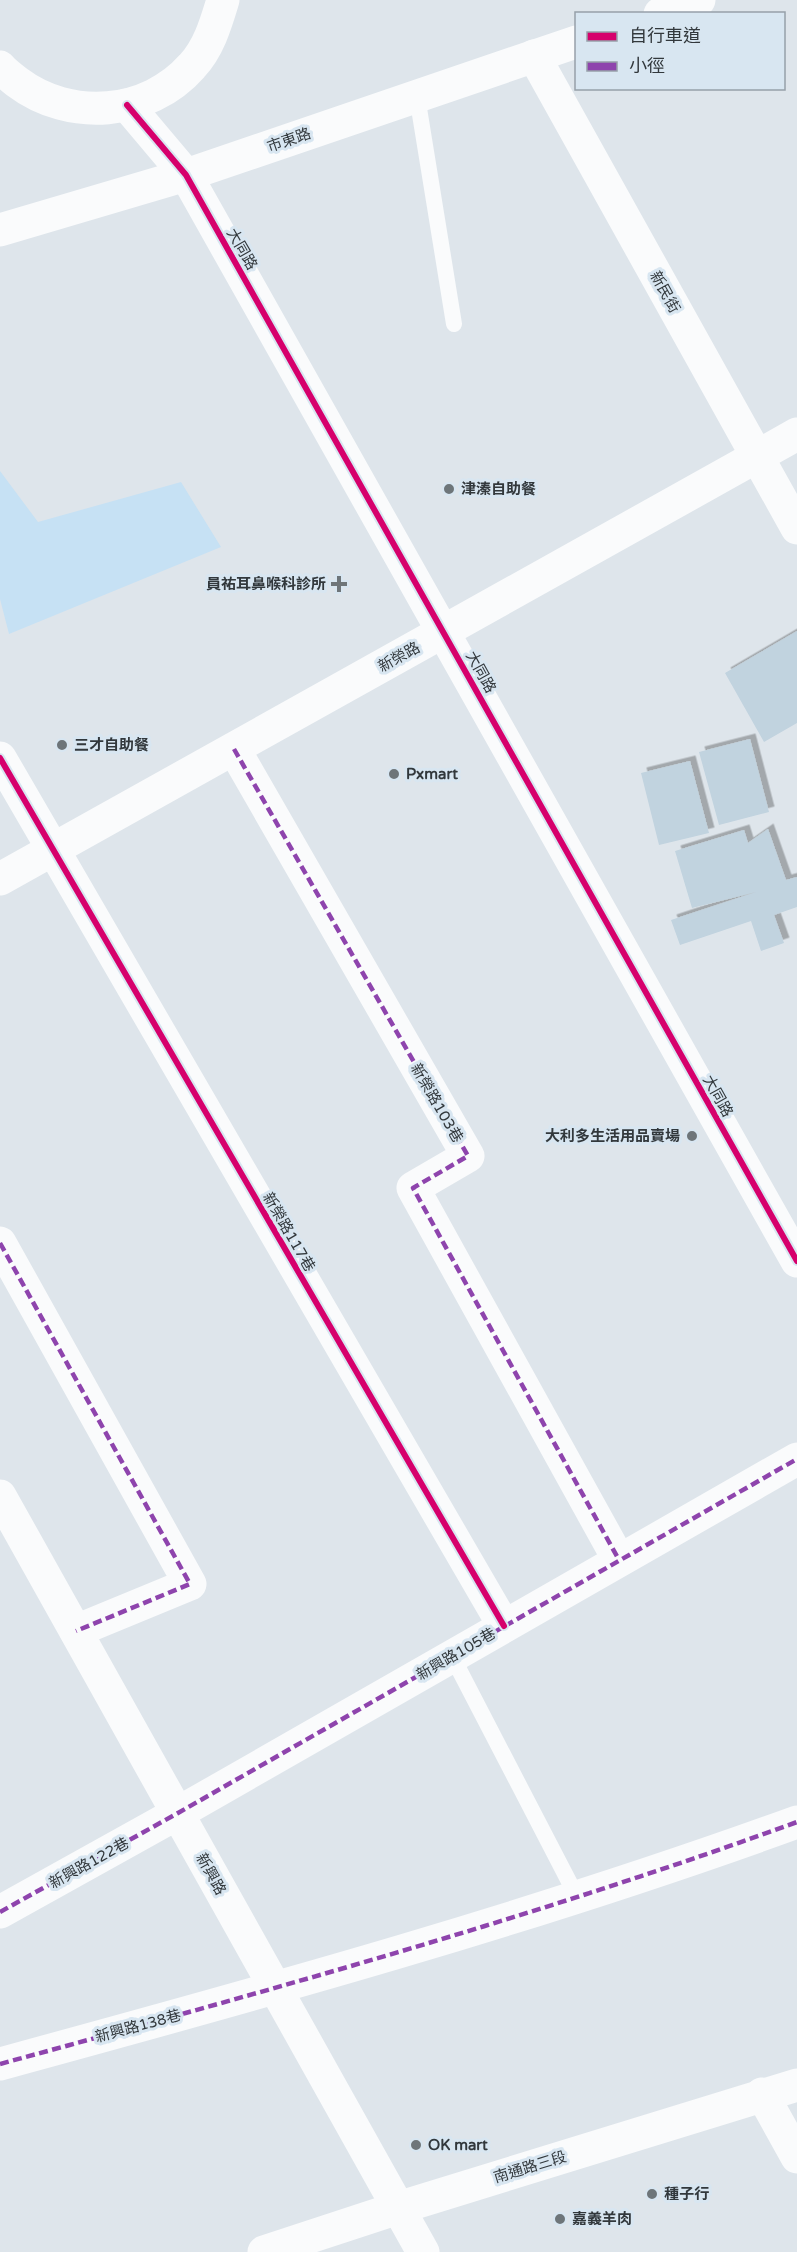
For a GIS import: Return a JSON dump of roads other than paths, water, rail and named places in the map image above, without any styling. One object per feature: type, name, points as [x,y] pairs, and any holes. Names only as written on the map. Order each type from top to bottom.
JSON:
[{"type":"street","points":[[0,67],[29,91],[60,105],[94,109],[128,105],[162,90],[192,66],[213,33],[223,0]]},
{"type":"street","points":[[666,12],[699,0]]},
{"type":"street","name":"市東路","points":[[0,230],[186,175],[575,42]]},
{"type":"street","name":"新民街","points":[[534,56],[797,528]]},
{"type":"street","name":"大同路","points":[[128,105],[186,175],[797,1261]]},
{"type":"street","name":"新榮路","points":[[0,879],[797,434]]},
{"type":"street","name":"新榮路103巷","points":[[234,749],[468,1156],[413,1188],[619,1560]]},
{"type":"street","name":"新榮路117巷","points":[[0,758],[504,1626]]},
{"type":"street","points":[[0,1243],[190,1584],[76,1631]]},
{"type":"street","name":"新興路105巷","points":[[178,1813],[797,1459]]},
{"type":"street","name":"新興路","points":[[0,1496],[423,2252]]},
{"type":"street","name":"新興路122巷","points":[[0,1912],[178,1813]]},
{"type":"street","name":"新興路138巷","points":[[0,2064],[275,1989],[685,1863],[797,1822]]},
{"type":"street","name":"南通路三段","points":[[264,2252],[398,2208],[797,2085]]},
{"type":"street","points":[[762,2094],[797,2157]]},
{"type":"lane","points":[[417,96],[454,324]]},
{"type":"lane","points":[[452,1656],[577,1897]]},
{"type":"place","name":"津溱自助餐","points":[[449,489]]},
{"type":"place","name":"員祐耳鼻喉科診所","points":[[339,584]]},
{"type":"place","name":"三才自助餐","points":[[62,745]]},
{"type":"place","name":"Pxmart","points":[[394,774]]},
{"type":"place","name":"大利多生活用品賣場","points":[[692,1136]]},
{"type":"place","name":"OK mart","points":[[416,2145]]},
{"type":"place","name":"種子行","points":[[652,2194]]},
{"type":"place","name":"嘉義羊肉","points":[[560,2219]]}]
